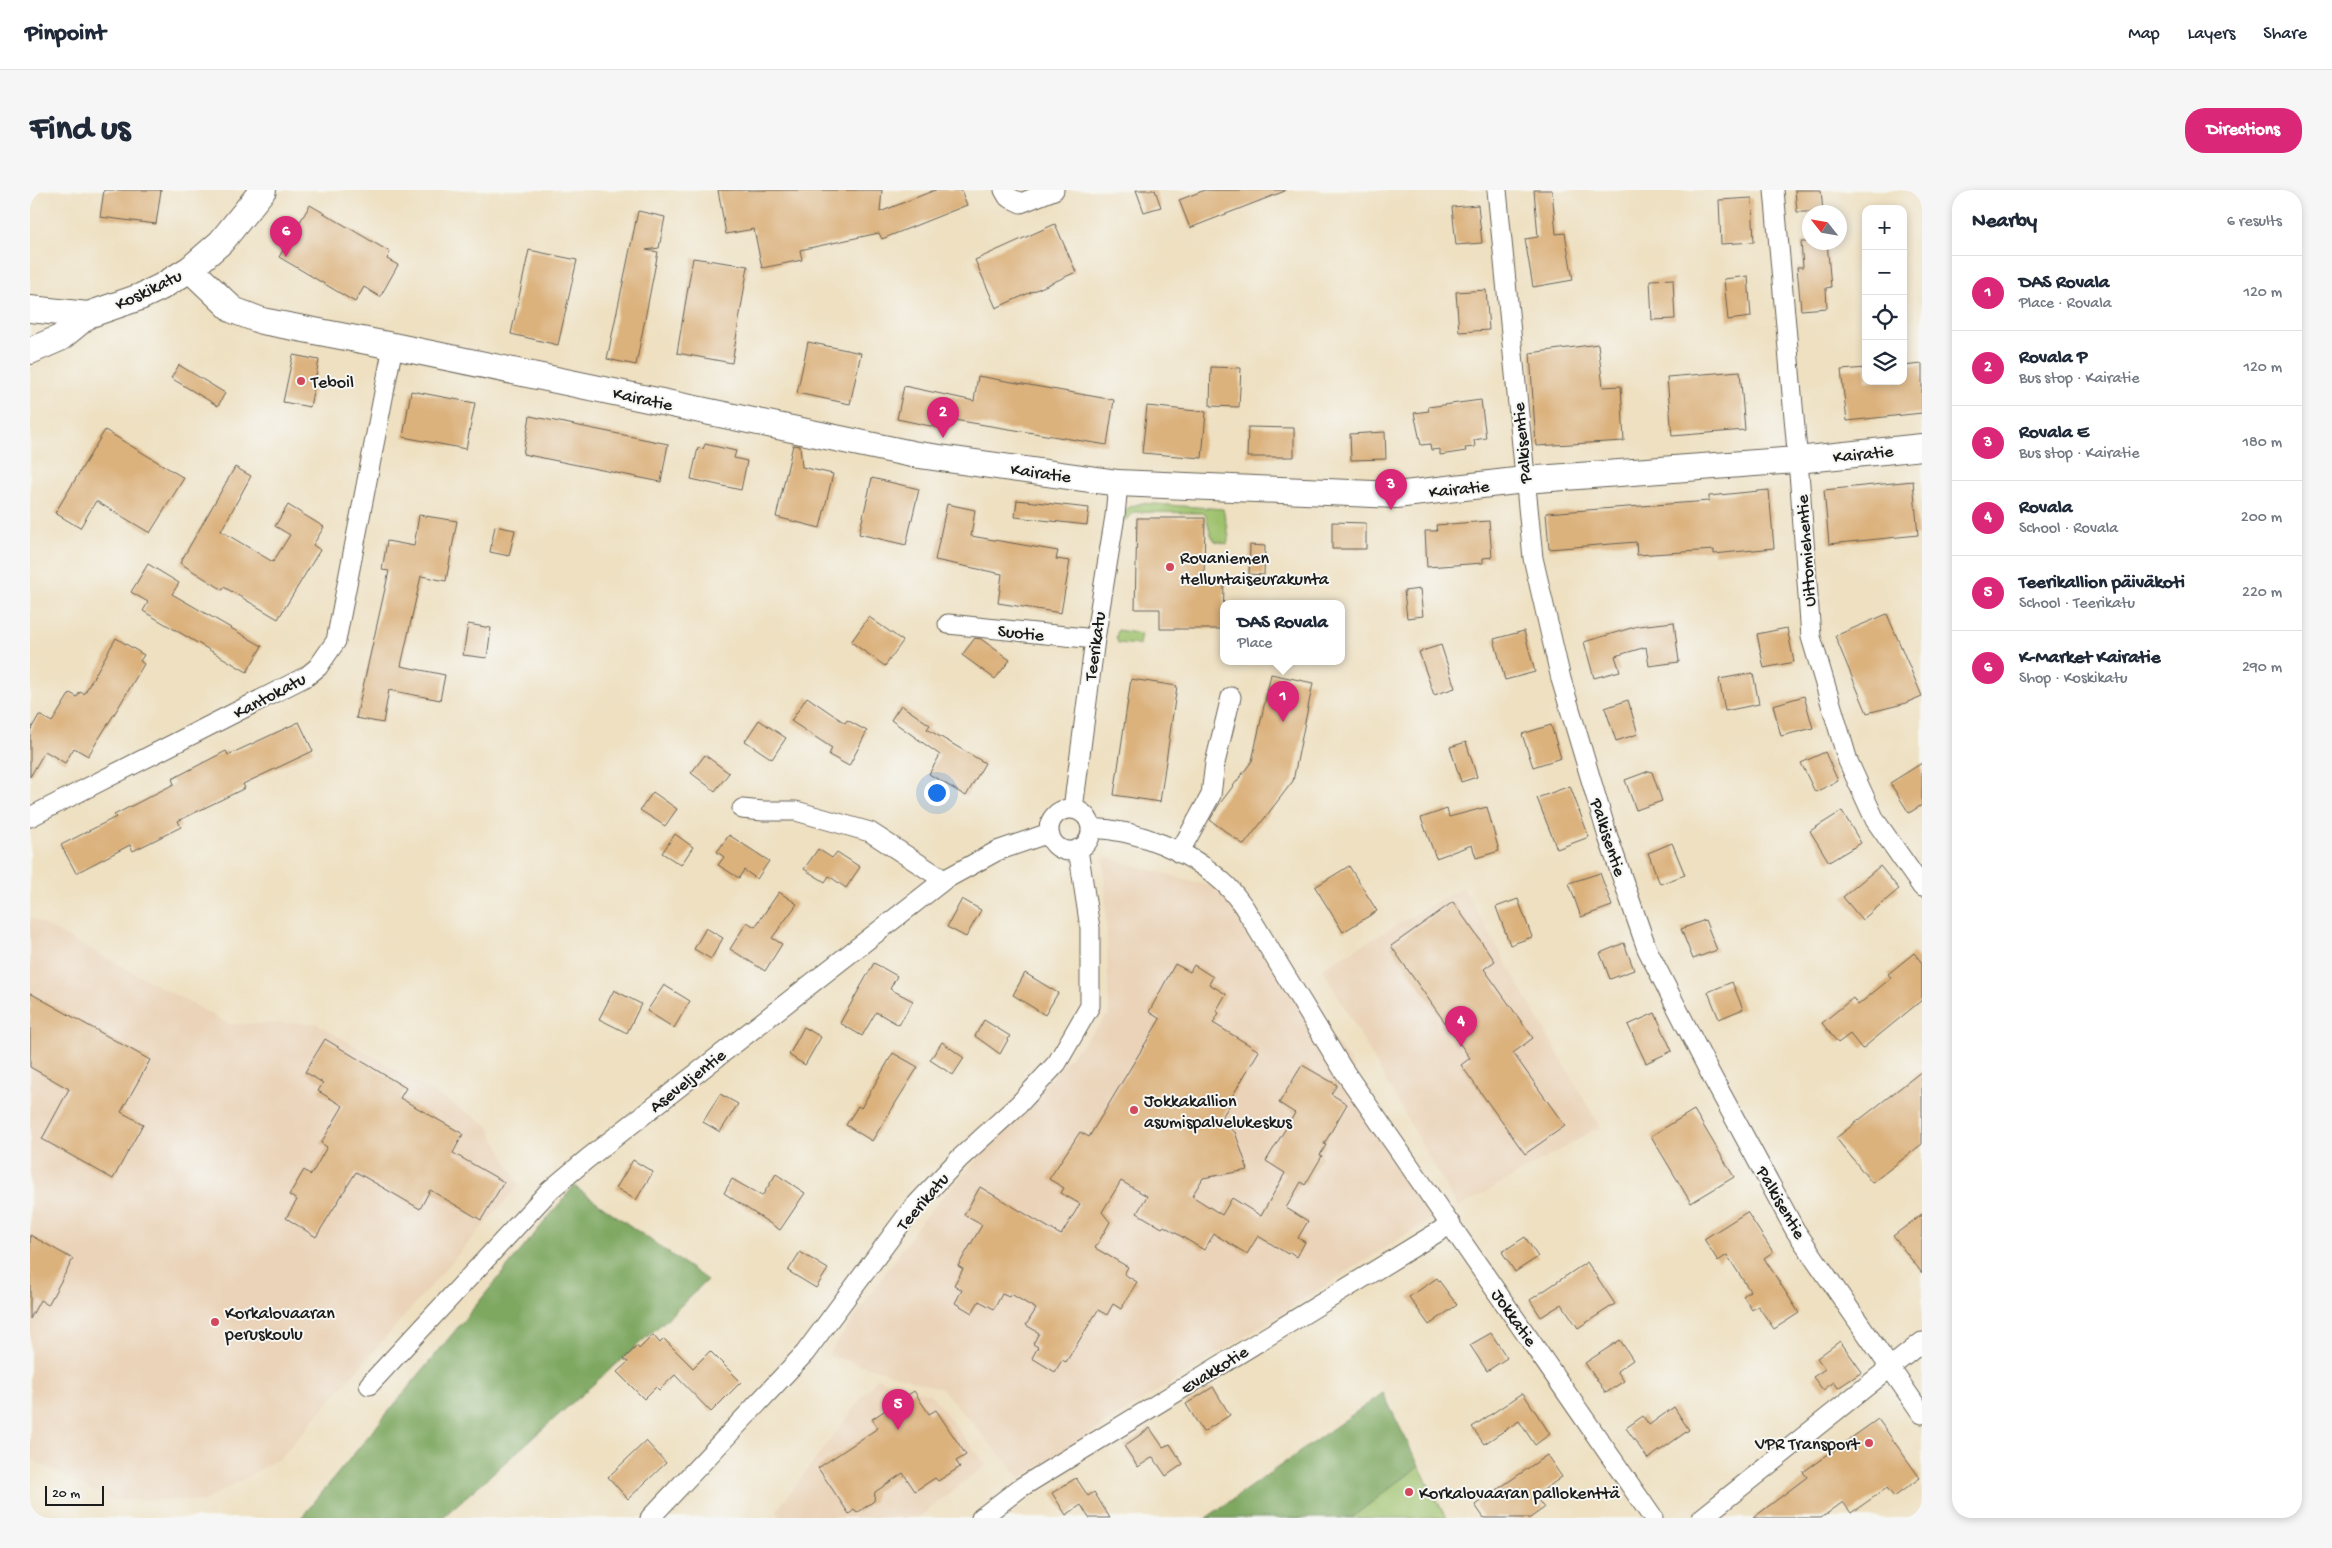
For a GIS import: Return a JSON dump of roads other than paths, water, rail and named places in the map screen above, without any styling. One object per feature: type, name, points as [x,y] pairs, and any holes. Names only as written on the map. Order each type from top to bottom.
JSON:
[{"type":"main road","name":"Koskikatu","points":[[30,351],[60,338],[88,315],[147,293],[190,269],[221,242],[263,190]]},
{"type":"main road","name":"Kairatie","points":[[190,269],[219,299],[233,310],[248,317],[912,454],[1118,483],[1396,495],[1524,480],[1797,460],[1922,447]]},
{"type":"main road","name":"Koskikatu","points":[[30,309],[88,315]]},
{"type":"street","points":[[1004,190],[1008,197],[1021,203],[1054,190]]},
{"type":"street","name":"Palkisentie","points":[[1497,190],[1533,558],[1562,679],[1608,837],[1647,949],[1711,1075],[1796,1230],[1922,1414]]},
{"type":"street","name":"Uittomiehentie","points":[[1774,190],[1811,637],[1827,696],[1848,761],[1875,820],[1922,888]]},
{"type":"street","name":"Kantokatu","points":[[30,817],[298,680],[318,667],[336,641],[392,346]]},
{"type":"street","name":"Teerikatu","points":[[1073,809],[1095,639],[1115,516],[1118,483]]},
{"type":"street","name":"Suotie","points":[[948,624],[1095,639]]},
{"type":"street","points":[[1179,853],[1211,795],[1215,763],[1231,697]]},
{"type":"street","points":[[742,808],[763,812],[796,811],[870,832],[944,880]]},
{"type":"street","points":[[1066,809],[1073,809],[1083,813],[1091,828],[1088,841],[1078,849],[1066,850],[1060,848],[1055,844],[1049,833],[1051,820],[1055,815],[1066,809]]},
{"type":"street","name":"Jokkatie","points":[[1091,828],[1111,829],[1155,842],[1193,859],[1224,883],[1244,907],[1342,1068],[1654,1518]]},
{"type":"street","name":"Aseveljentie","points":[[369,1385],[550,1190],[944,880],[997,850],[1049,833]]},
{"type":"street","name":"Teerikatu","points":[[650,1518],[805,1353],[911,1210],[959,1159],[1020,1104],[1057,1063],[1090,1006],[1090,928],[1078,849]]},
{"type":"street","name":"Evakkotie","points":[[981,1518],[1020,1488],[1450,1224]]},
{"type":"street","points":[[1702,1518],[1922,1342]]},
{"type":"place","name":"K-Market Kairatie","points":[[286,257]]},
{"type":"place","name":"Teboil","points":[[301,381]]},
{"type":"place","name":"Rovala P","points":[[943,438]]},
{"type":"place","name":"Rovala E","points":[[1391,510]]},
{"type":"place","name":"Rovaniemen Helluntaiseurakunta","points":[[1170,567]]},
{"type":"place","name":"DAS Rovala","points":[[1283,722]]},
{"type":"place","name":"Rovala","points":[[1461,1047]]},
{"type":"place","name":"Jokkakallion asumispalvelukeskus","points":[[1134,1110]]},
{"type":"place","name":"Korkalovaaran peruskoulu","points":[[215,1322]]},
{"type":"place","name":"Teerikallion päiväkoti","points":[[898,1430]]},
{"type":"place","name":"VPR Transport","points":[[1869,1443]]},
{"type":"place","name":"Korkalovaaran pallokenttä","points":[[1409,1492]]}]
